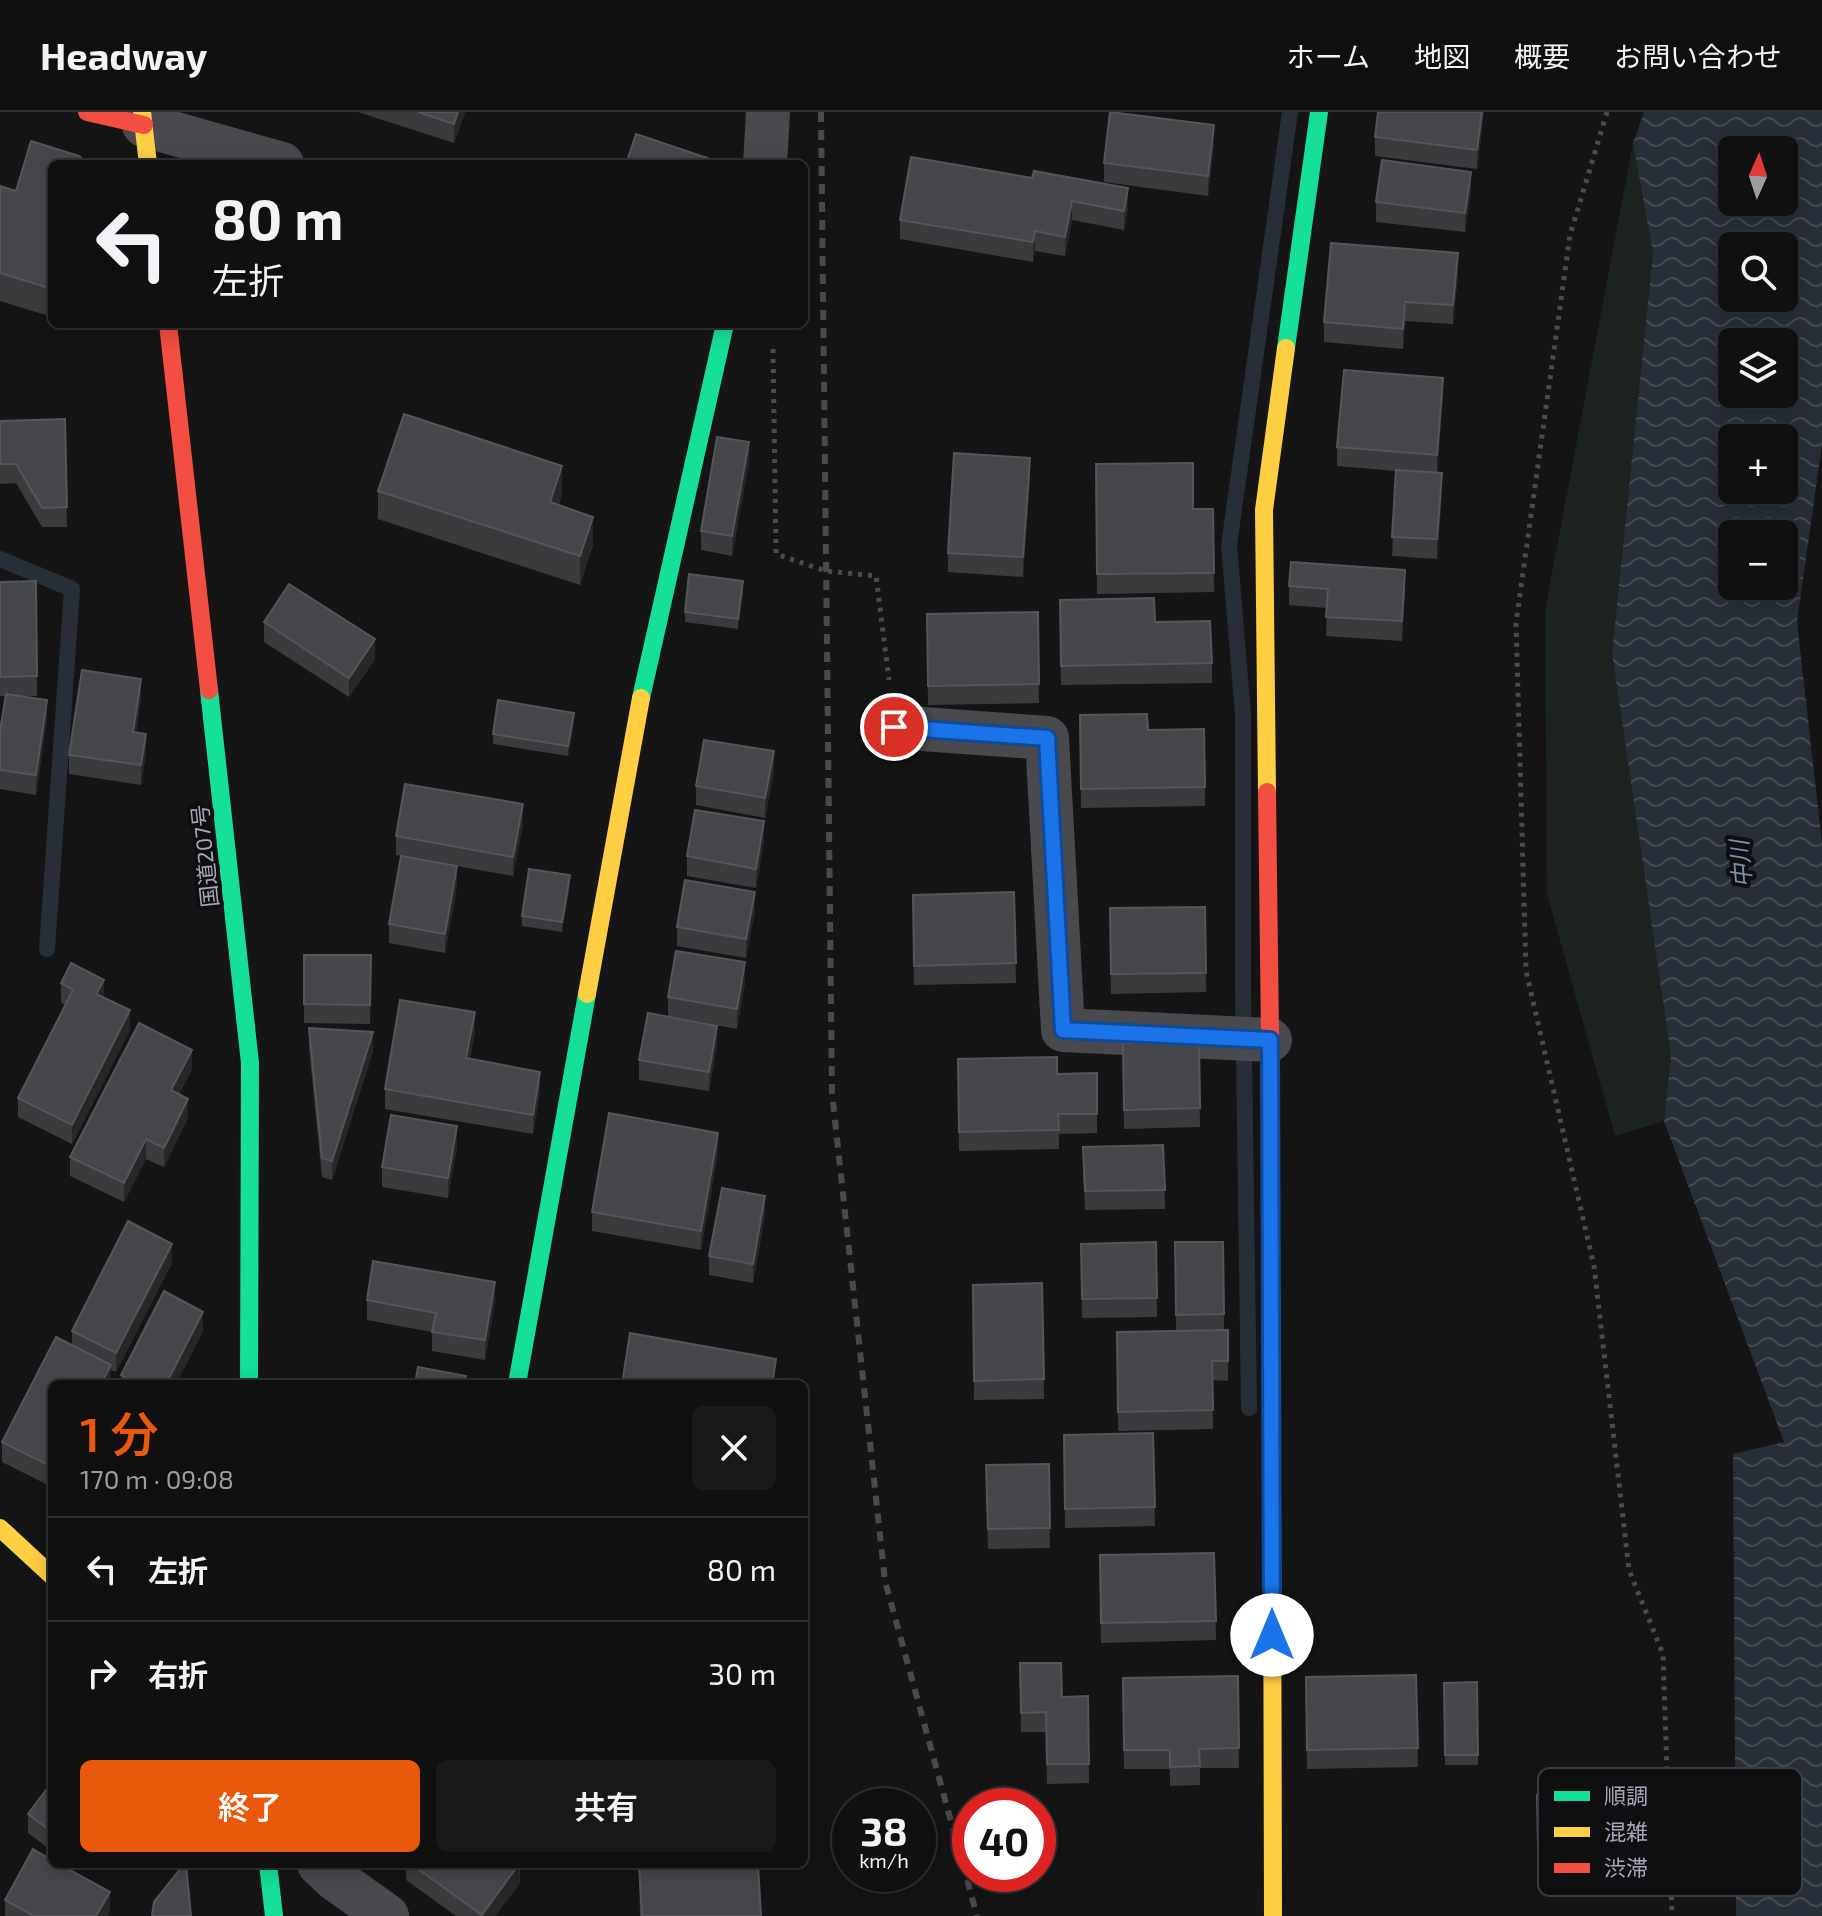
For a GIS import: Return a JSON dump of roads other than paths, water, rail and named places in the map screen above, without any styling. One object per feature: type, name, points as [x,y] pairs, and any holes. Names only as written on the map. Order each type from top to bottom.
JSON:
[{"type":"main road","points":[[87,112],[145,134]]},
{"type":"main road","points":[[1273,1916],[1270,1040],[1264,510],[1319,112]]},
{"type":"main road","name":"国道207号","points":[[168,328],[250,1063],[249,1380]]},
{"type":"main road","points":[[518,1380],[634,731],[724,328]]},
{"type":"main road","points":[[0,1528],[48,1572]]},
{"type":"main road","points":[[268,1868],[274,1916]]},
{"type":"street","points":[[765,160],[768,112]]},
{"type":"street","points":[[145,134],[264,160]]},
{"type":"street","points":[[894,727],[1047,738],[1063,1030],[1270,1040]]},
{"type":"street","points":[[323,1868],[387,1916]]},
{"type":"water","name":"中川","points":[[1644,112],[1822,112],[1822,445],[1797,622],[1822,843],[1822,1916],[1736,1916],[1736,1896],[1802,1896],[1802,1768],[1735,1768],[1733,1454],[1784,1442],[1664,1121],[1671,1056],[1612,653],[1653,253],[1633,143]]},
{"type":"waterway","points":[[1249,1408],[1243,715],[1229,545],[1290,112]]},
{"type":"waterway","points":[[0,559],[72,589],[47,949]]},
{"type":"railway","points":[[821,112],[832,1093],[885,1581],[977,1916]]}]
